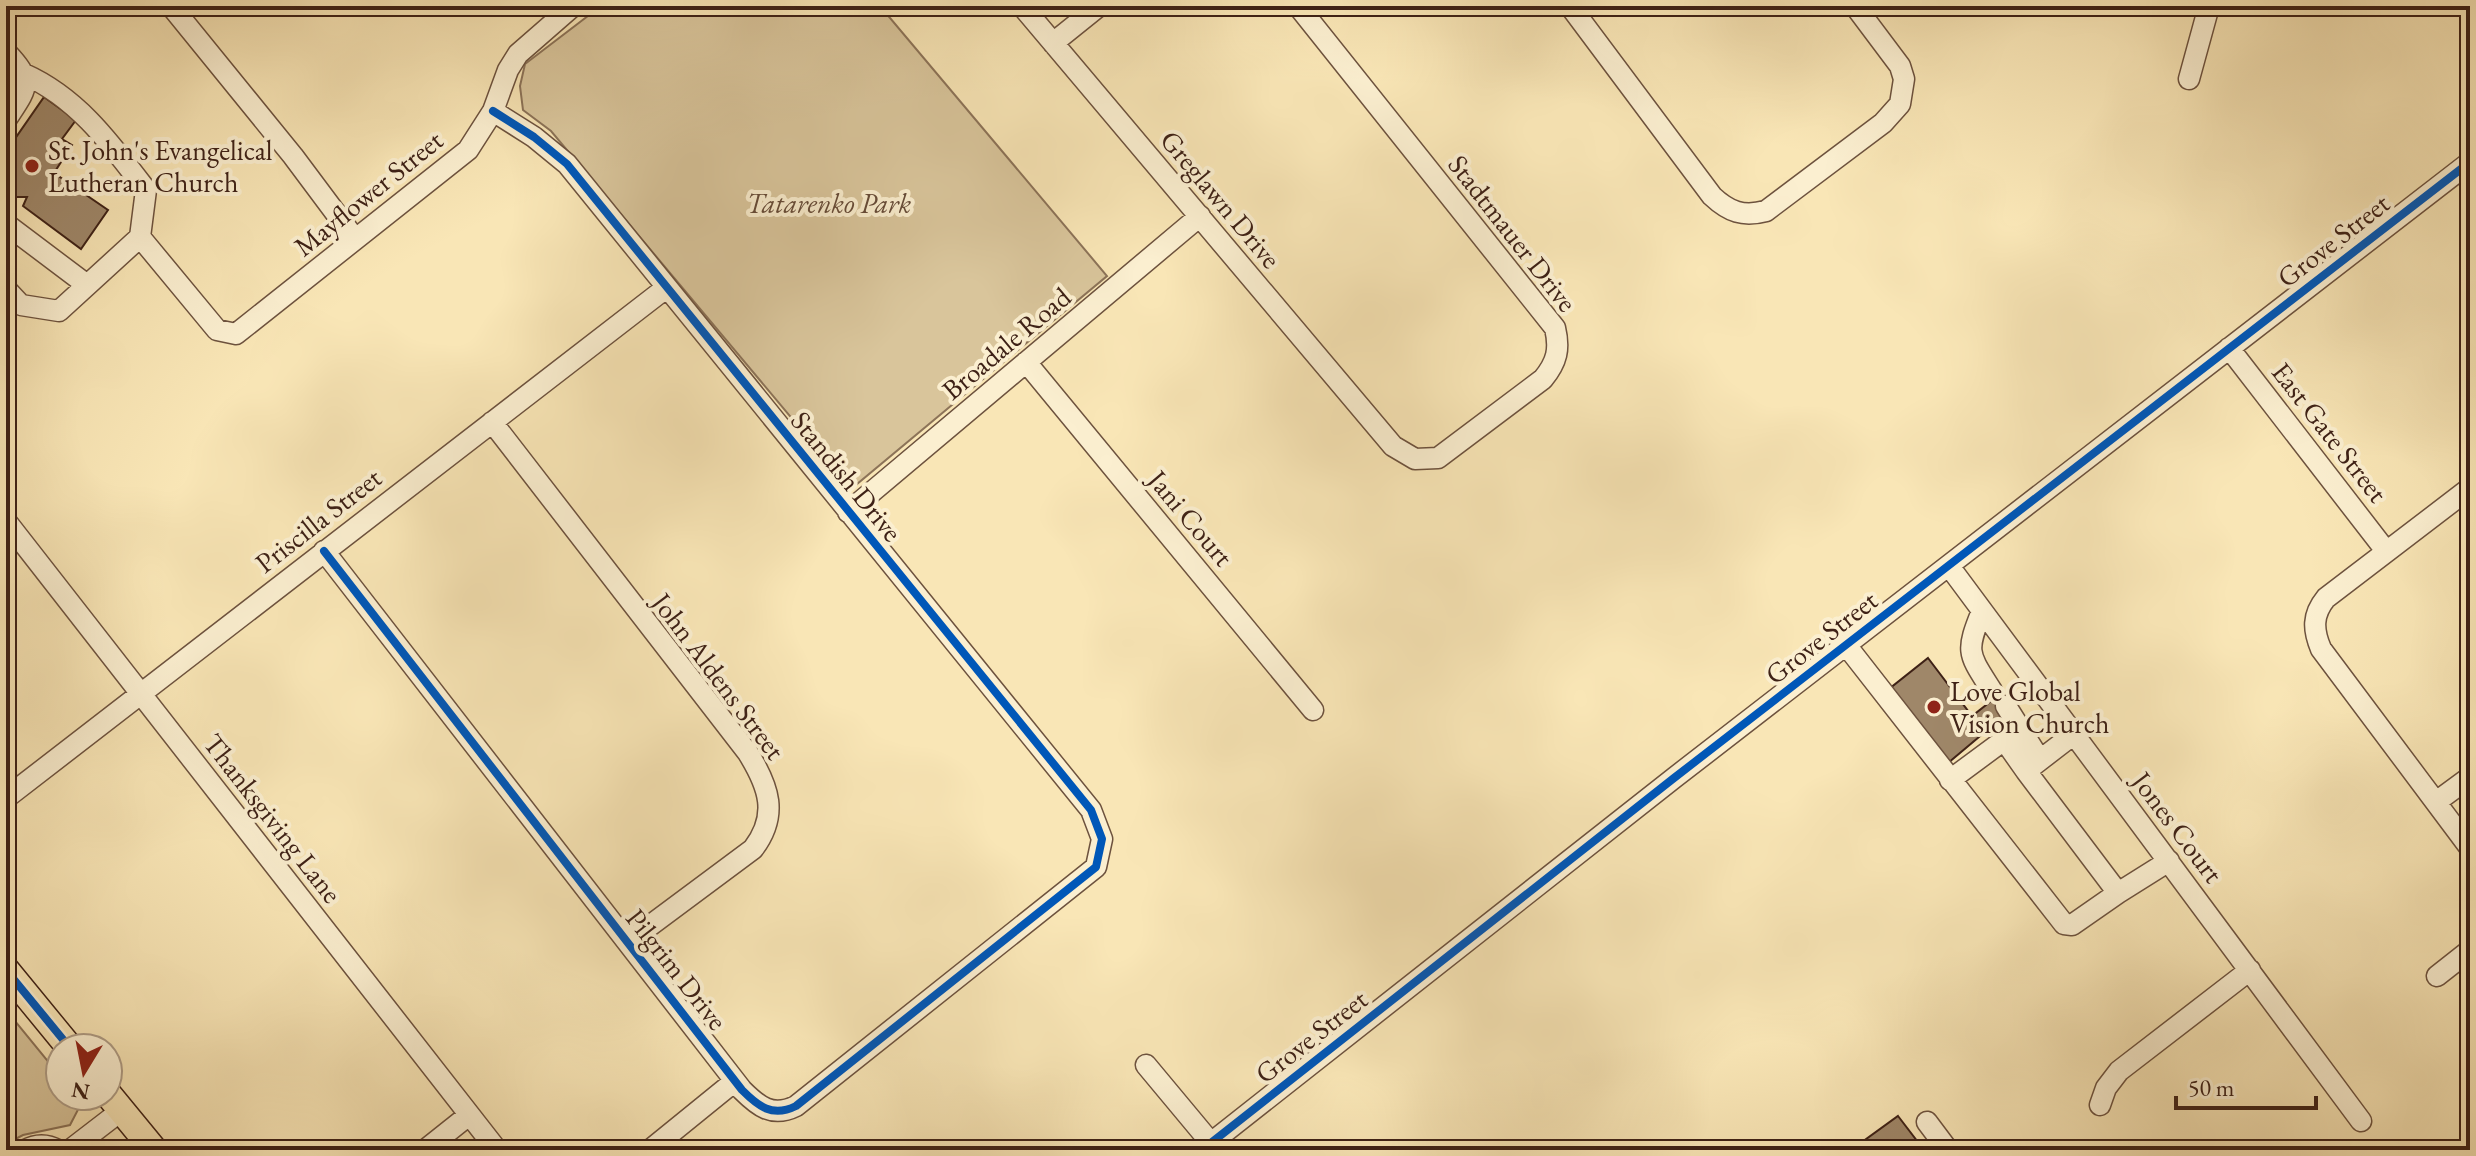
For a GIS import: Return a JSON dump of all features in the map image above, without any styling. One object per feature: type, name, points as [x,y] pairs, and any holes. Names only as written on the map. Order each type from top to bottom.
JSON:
[{"type":"main road","points":[[6,970],[57,1032]]},
{"type":"main road","points":[[123,1112],[154,1150]]},
{"type":"street","points":[[171,6],[293,156],[355,239]]},
{"type":"street","name":"Mayflower Street","points":[[140,237],[217,330],[236,334],[468,150],[493,111],[508,70],[518,54],[573,6]]},
{"type":"street","name":"Greglawn Drive","points":[[1022,6],[1378,428]]},
{"type":"street","points":[[1053,43],[1099,6]]},
{"type":"street","name":"Stadtmauer Drive","points":[[1298,6],[1555,328],[1559,342],[1553,367],[1543,379],[1438,458],[1426,460],[1403,454],[1378,428]]},
{"type":"street","points":[[1570,6],[1712,196],[1733,212],[1746,214],[1766,211],[1895,112],[1900,104],[1904,79],[1900,66],[1855,6]]},
{"type":"street","points":[[2189,79],[2209,6]]},
{"type":"street","points":[[6,52],[27,82],[26,90],[6,120]]},
{"type":"street","points":[[6,289],[21,305],[59,311],[140,237],[146,190],[92,121],[37,80],[24,74]]},
{"type":"street","name":"Standish Drive","points":[[493,111],[534,137],[567,164],[1091,810],[1101,832],[1101,851],[1096,867],[1069,890]]},
{"type":"street","name":"Grove Street","points":[[1207,1146],[1846,645],[2470,162]]},
{"type":"street","name":"Broadale Road","points":[[848,512],[1200,216]]},
{"type":"street","points":[[6,224],[87,285]]},
{"type":"street","name":"Priscilla Street","points":[[6,798],[666,288]]},
{"type":"street","name":"East Gate Street","points":[[2229,348],[2386,551]]},
{"type":"street","name":"Jani Court","points":[[1026,362],[1313,710]]},
{"type":"street","name":"John Aldens Street","points":[[492,422],[748,753],[762,776],[768,795],[769,815],[765,834],[753,849],[628,942]]},
{"type":"street","points":[[2470,488],[2348,579],[2317,608],[2314,629],[2339,673],[2470,848]]},
{"type":"street","name":"Thanksgiving Lane","points":[[6,521],[497,1150]]},
{"type":"street","name":"Pilgrim Drive","points":[[324,551],[735,1081],[757,1106],[765,1110],[787,1111],[796,1106],[1069,890]]},
{"type":"street","name":"Jones Court","points":[[1949,566],[2361,1121]]},
{"type":"street","points":[[1982,611],[1970,641],[1972,660],[1999,699],[2033,766],[2118,893]]},
{"type":"street","points":[[1846,645],[2064,924],[2072,925],[2169,861]]},
{"type":"street","points":[[2033,766],[2074,734]]},
{"type":"street","points":[[1950,780],[2000,743],[2007,744],[2033,766]]},
{"type":"street","points":[[2436,802],[2470,777]]},
{"type":"street","points":[[2437,976],[2470,950]]},
{"type":"street","points":[[2100,1105],[2106,1088],[2119,1071],[2250,970]]},
{"type":"street","points":[[1146,1065],[1207,1146]]},
{"type":"street","points":[[650,1150],[735,1081]]},
{"type":"street","points":[[70,1150],[106,1112]]},
{"type":"street","points":[[425,1150],[469,1115]]},
{"type":"street","points":[[1927,1122],[1948,1150]]},
{"type":"street","points":[[25,1150],[36,1145],[58,1150]]},
{"type":"green space","name":"Tatarenko Park","points":[[601,6],[880,6],[1107,276],[851,489],[551,131],[523,110],[520,86],[525,64]]},
{"type":"green space","points":[[6,1010],[44,1056],[44,1112],[77,1112],[70,1125],[23,1135],[6,1144]]},
{"type":"building","name":"St. John's Evangelical Lutheran Church","points":[[44,97],[76,120],[62,139],[72,145],[54,173],[108,210],[81,249],[23,206],[27,197],[6,197],[6,159],[15,151],[10,146]]},
{"type":"building","name":"Love Global Vision Church","points":[[1928,658],[1972,716],[1995,698],[2004,716],[1948,763],[1889,689]]},
{"type":"building","points":[[1898,1116],[1924,1150],[1851,1150]]},
{"type":"cycle path","points":[[324,551],[742,1090],[766,1108],[780,1111],[796,1106],[1096,867],[1102,839],[1091,810],[567,164],[534,137],[493,111]]},
{"type":"cycle path","points":[[1202,1150],[1674,778],[2470,162]]},
{"type":"cycle path","points":[[6,970],[57,1032]]},
{"type":"place","name":"St. John's Evangelical Lutheran Church","points":[[32,166]]},
{"type":"place","name":"Love Global Vision Church","points":[[1934,707]]}]
